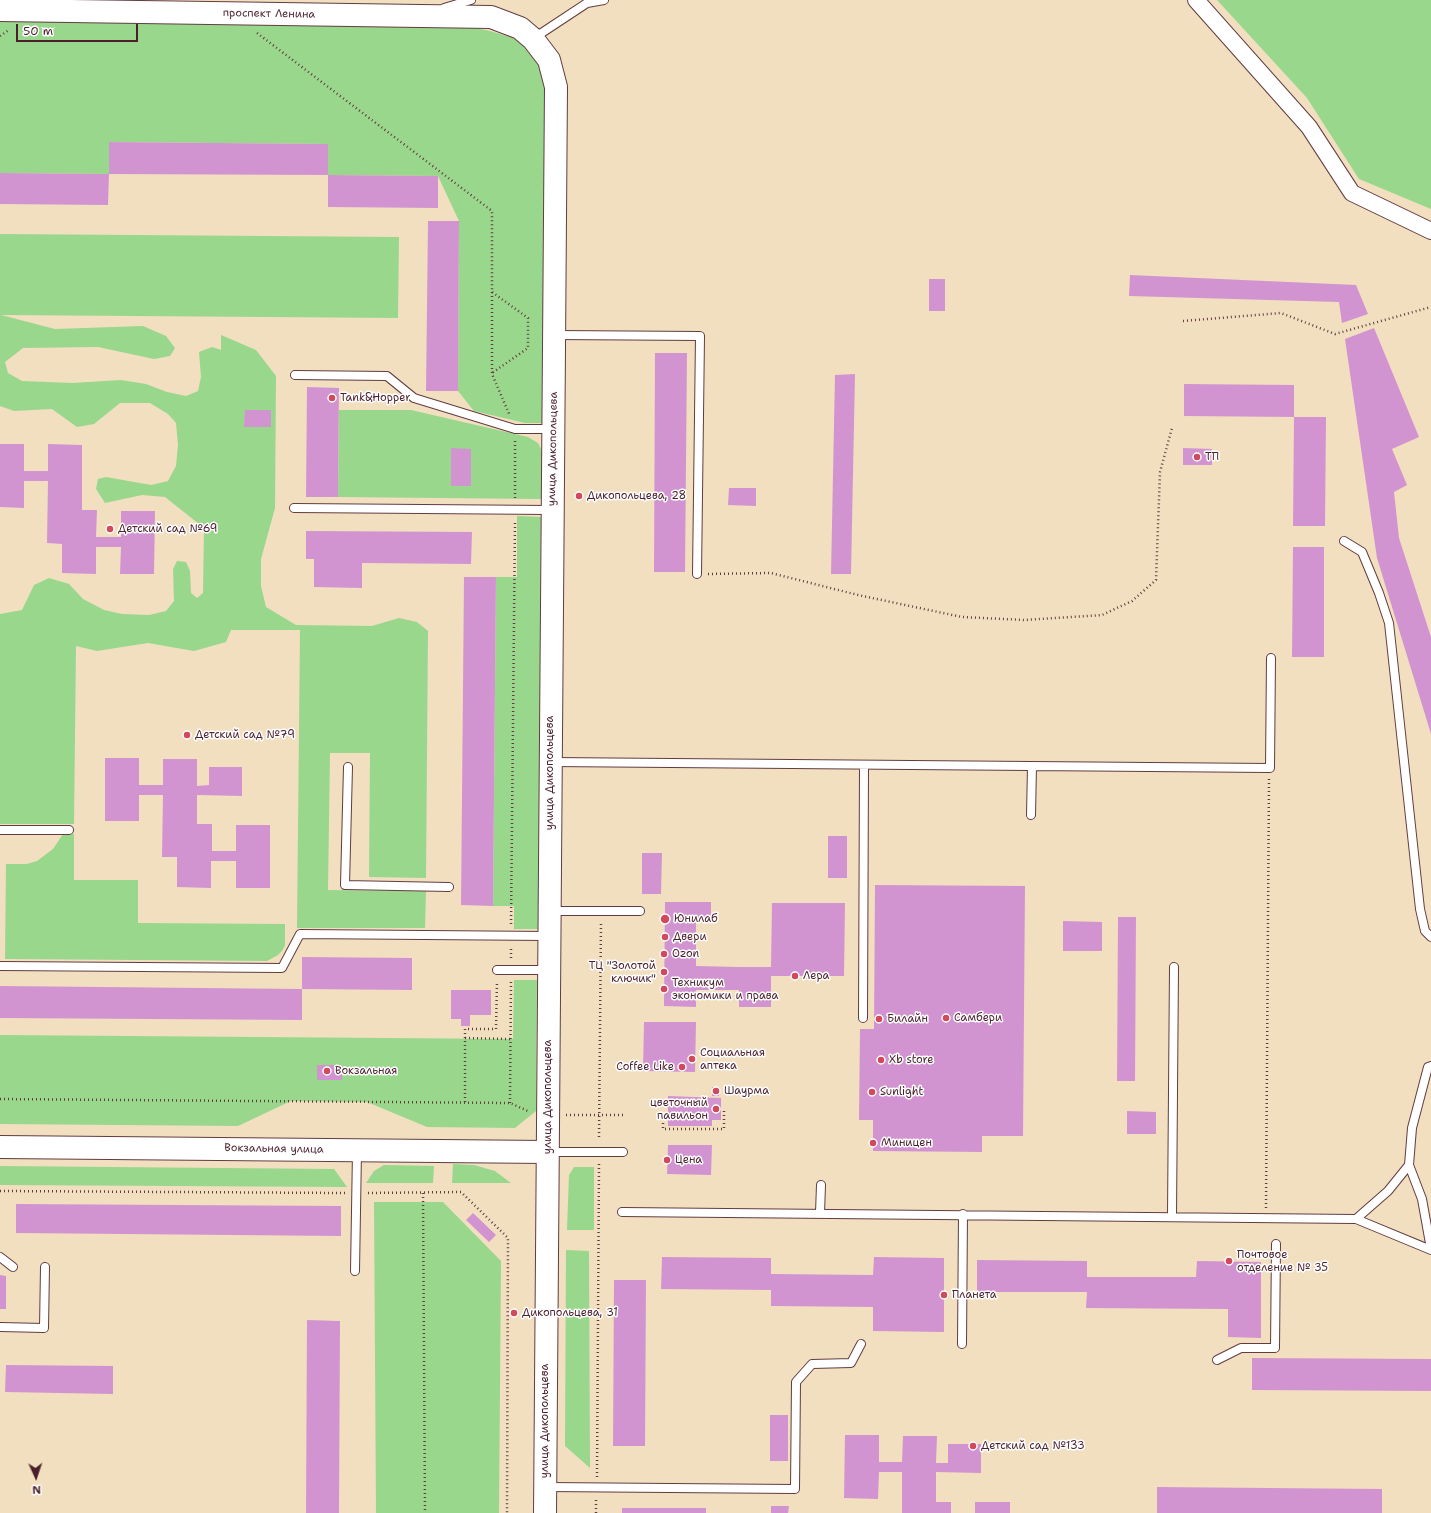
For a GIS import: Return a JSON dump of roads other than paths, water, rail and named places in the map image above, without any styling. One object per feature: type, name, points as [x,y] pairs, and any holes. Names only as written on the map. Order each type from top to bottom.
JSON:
[{"type":"street","points":[[1196,0],[1309,127],[1352,193],[1431,231]]},
{"type":"street","name":"проспект Ленина","points":[[6,19],[106,6],[491,17],[520,28],[533,39]]},
{"type":"street","name":"улица Дикопольцева","points":[[533,39],[549,60],[556,87],[545,1513]]},
{"type":"street","name":"Вокзальная улица","points":[[0,1147],[547,1152]]},
{"type":"lane","points":[[418,16],[471,0]]},
{"type":"lane","points":[[533,39],[587,3],[604,0]]},
{"type":"lane","points":[[554,335],[700,336],[698,574]]},
{"type":"lane","points":[[295,375],[387,376],[414,398],[515,429],[553,429]]},
{"type":"lane","points":[[294,508],[552,510]]},
{"type":"lane","points":[[1344,541],[1362,552],[1379,592],[1389,624],[1420,909],[1424,931],[1431,937]]},
{"type":"lane","points":[[550,762],[1270,768],[1270,658]]},
{"type":"lane","points":[[862,1018],[864,765]]},
{"type":"lane","points":[[1031,815],[1032,766]]},
{"type":"lane","points":[[348,767],[345,885],[449,887]]},
{"type":"lane","points":[[0,830],[69,830]]},
{"type":"lane","points":[[549,911],[640,911]]},
{"type":"lane","points":[[0,966],[282,968],[300,934],[549,936]]},
{"type":"lane","points":[[1172,1216],[1174,966]]},
{"type":"lane","points":[[497,970],[549,970]]},
{"type":"lane","points":[[1431,1066],[1428,1068],[1412,1128],[1409,1165],[1422,1199],[1431,1250]]},
{"type":"lane","points":[[355,1271],[357,1150]]},
{"type":"lane","points":[[547,1152],[623,1152]]},
{"type":"lane","points":[[1356,1219],[1388,1191],[1409,1165]]},
{"type":"lane","points":[[820,1213],[821,1185]]},
{"type":"lane","points":[[622,1212],[963,1214],[1356,1219],[1431,1250]]},
{"type":"lane","points":[[962,1344],[963,1214]]},
{"type":"lane","points":[[1217,1360],[1241,1348],[1275,1348],[1276,1244]]},
{"type":"lane","points":[[0,1257],[13,1267]]},
{"type":"lane","points":[[0,1328],[44,1328],[45,1268]]},
{"type":"lane","points":[[545,1487],[795,1489],[796,1382],[812,1364],[851,1363],[861,1344]]},
{"type":"place","name":"Tank&Hopper","points":[[332,398]]},
{"type":"place","name":"ТП","points":[[1197,457]]},
{"type":"place","name":"Дикопольцева, 28","points":[[579,496]]},
{"type":"place","name":"Детский сад №69","points":[[110,529]]},
{"type":"place","name":"Детский сад №79","points":[[187,735]]},
{"type":"place","name":"Юнилаб","points":[[665,919]]},
{"type":"place","name":"Двери","points":[[665,937]]},
{"type":"place","name":"Ozon","points":[[664,954]]},
{"type":"place","name":"ТЦ \"Золотой ключик\"","points":[[664,972]]},
{"type":"place","name":"Лера","points":[[795,976]]},
{"type":"place","name":"Техникум экономики и права","points":[[664,989]]},
{"type":"place","name":"Самбери","points":[[946,1018]]},
{"type":"place","name":"Билайн","points":[[879,1019]]},
{"type":"place","name":"Социальная аптека","points":[[692,1059]]},
{"type":"place","name":"Xb store","points":[[881,1060]]},
{"type":"place","name":"Coffee Like","points":[[682,1067]]},
{"type":"place","name":"Вокзальная","points":[[327,1071]]},
{"type":"place","name":"Шаурма","points":[[716,1091]]},
{"type":"place","name":"Sunlight","points":[[872,1092]]},
{"type":"place","name":"цветочный павильон","points":[[716,1109]]},
{"type":"place","name":"Миницен","points":[[873,1143]]},
{"type":"place","name":"Цена","points":[[667,1160]]},
{"type":"place","name":"Почтовое отделение № 35","points":[[1229,1261]]},
{"type":"place","name":"Планета","points":[[944,1295]]},
{"type":"place","name":"Дикопольцева, 31","points":[[514,1313]]},
{"type":"place","name":"Детский сад №133","points":[[973,1446]]}]
